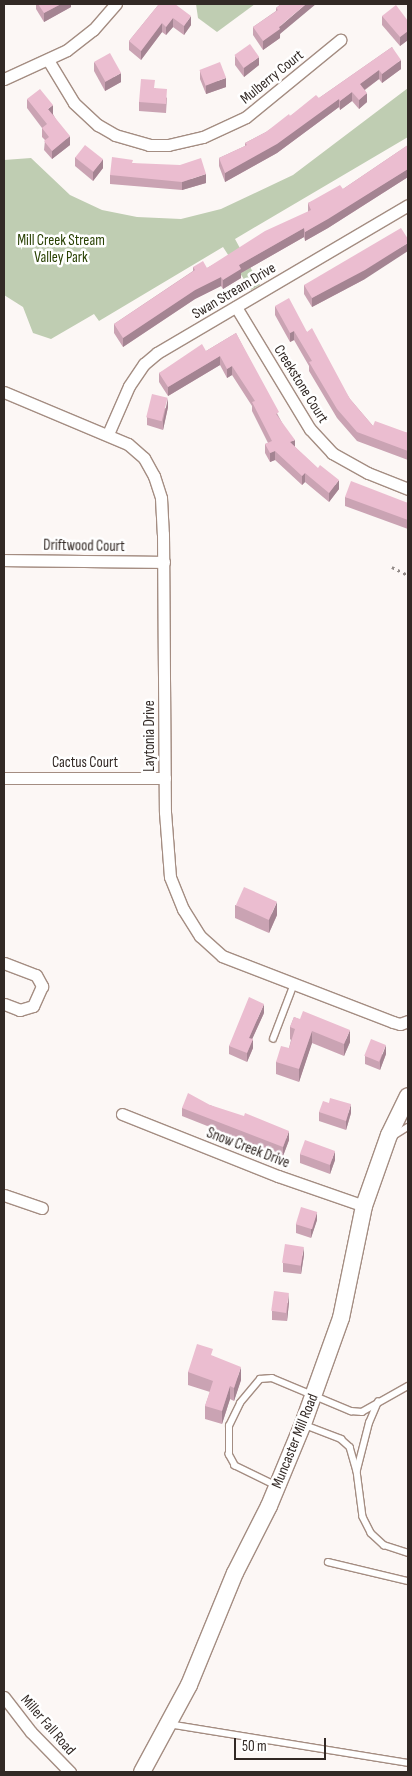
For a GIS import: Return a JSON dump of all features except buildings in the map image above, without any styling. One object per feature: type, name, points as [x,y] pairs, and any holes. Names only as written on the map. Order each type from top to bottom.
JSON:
[{"type":"main road","name":"Muncaster Mill Road","points":[[142,1772],[189,1685],[235,1573],[277,1486],[303,1424],[341,1318],[364,1206],[386,1142],[408,1096]]},
{"type":"street","points":[[4,79],[48,60],[93,30],[116,4]]},
{"type":"street","name":"Mulberry Court","points":[[48,60],[74,103],[98,125],[115,135],[141,142],[168,145],[203,137],[246,117],[340,40]]},
{"type":"street","name":"Swan Stream Drive","points":[[108,434],[129,386],[144,364],[236,307],[408,206]]},
{"type":"street","name":"Creekstone Court","points":[[236,307],[310,429],[332,453],[368,473],[408,489]]},
{"type":"street","name":"Laytonia Drive","points":[[4,392],[128,444],[144,458],[154,476],[161,498],[164,562],[165,778],[170,877],[183,909],[200,936],[222,956],[400,1024],[408,1021]]},
{"type":"street","name":"Driftwood Court","points":[[4,560],[164,562]]},
{"type":"street","name":"Cactus Court","points":[[4,778],[165,778]]},
{"type":"street","points":[[4,963],[36,975],[42,986],[33,1006],[20,1010],[4,1004]]},
{"type":"street","name":"Snow Creek Drive","points":[[122,1114],[278,1176],[364,1206]]},
{"type":"street","points":[[4,1194],[42,1208]]},
{"type":"street","name":"Miller Fall Road","points":[[4,1697],[30,1732],[70,1772]]},
{"type":"lane","points":[[273,1039],[294,984]]},
{"type":"lane","points":[[386,1142],[408,1127]]},
{"type":"lane","points":[[277,1486],[235,1466],[229,1455],[229,1426],[240,1403],[260,1379],[272,1378],[351,1411],[362,1412],[379,1400],[408,1386]]},
{"type":"lane","points":[[357,1471],[369,1423],[379,1400]]},
{"type":"lane","points":[[303,1424],[341,1439],[350,1447],[357,1471],[363,1517],[371,1533],[384,1545],[408,1553]]},
{"type":"lane","points":[[328,1562],[408,1581]]},
{"type":"lane","points":[[168,1724],[408,1763]]},
{"type":"path","points":[[392,567],[408,575]]},
{"type":"green space","points":[[196,4],[255,4],[217,32],[198,18]]},
{"type":"green space","name":"Mill Creek Stream Valley Park","points":[[408,88],[408,137],[235,239],[260,285],[251,290],[223,247],[99,321],[94,314],[51,339],[33,333],[23,307],[4,295],[4,160],[31,158],[70,195],[102,210],[137,217],[181,219],[221,209],[293,175]]}]
